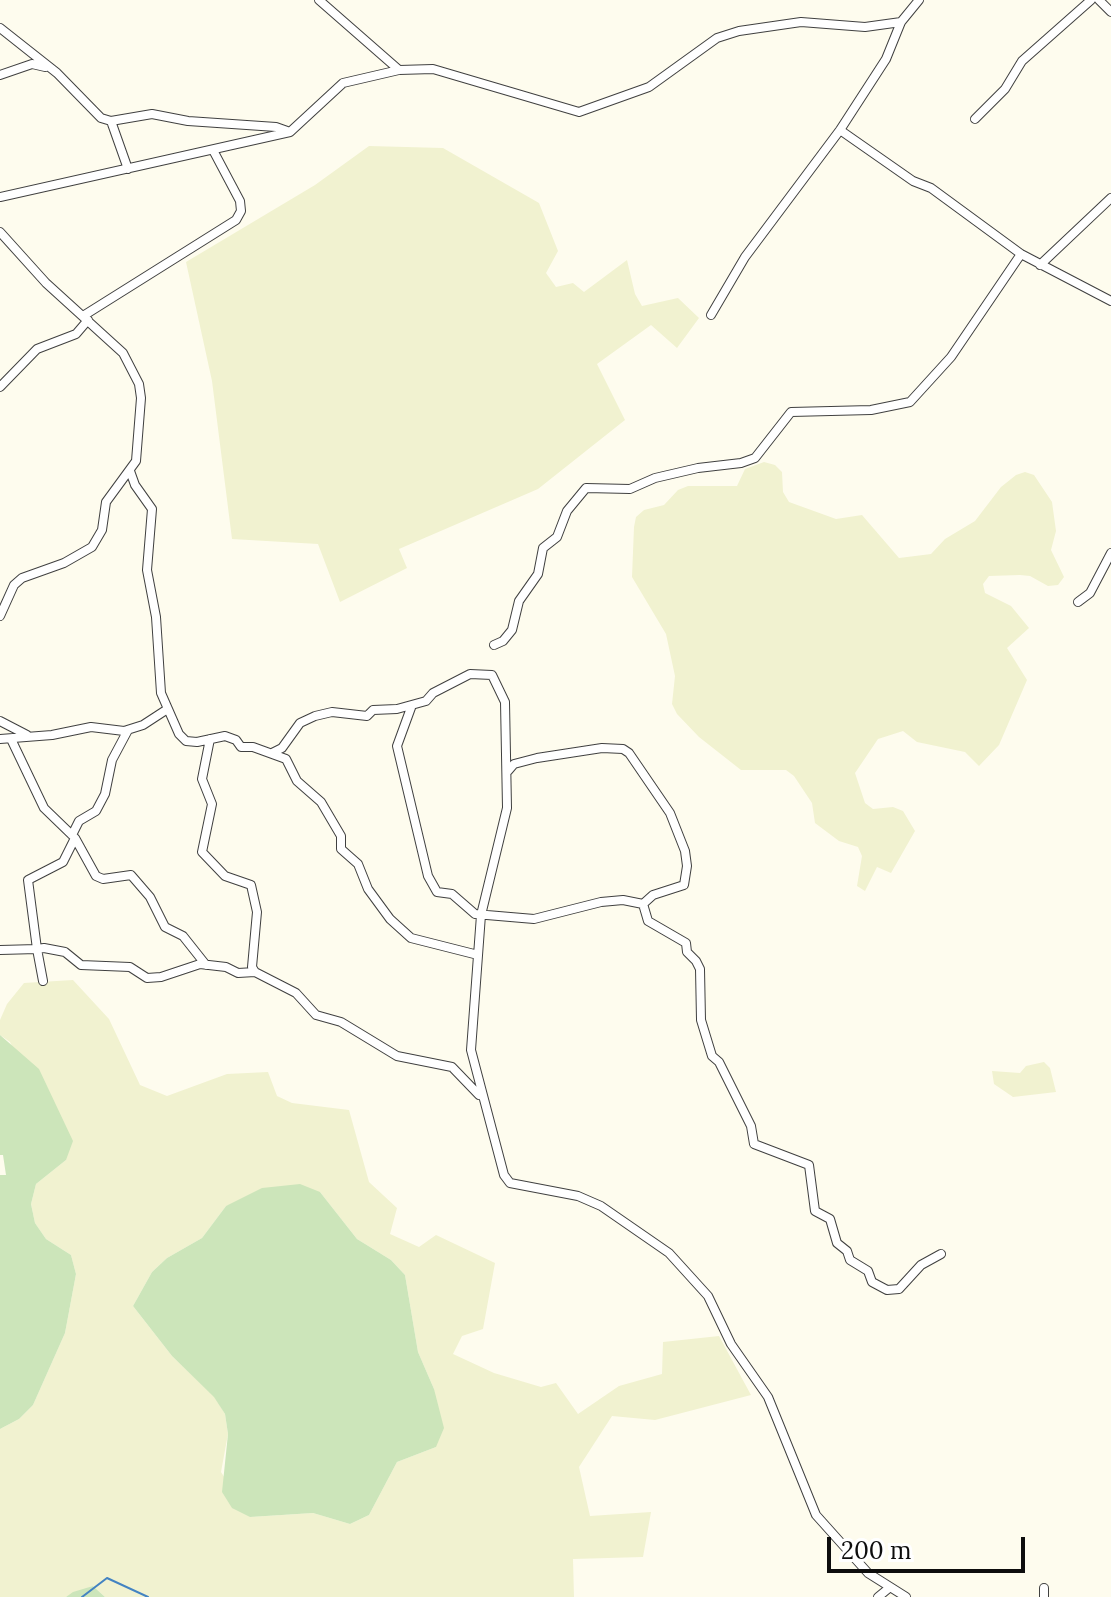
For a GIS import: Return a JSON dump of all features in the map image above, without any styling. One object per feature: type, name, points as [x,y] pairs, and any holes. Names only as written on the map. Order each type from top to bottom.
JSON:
[{"type":"street","points":[[319,0],[399,70]]},
{"type":"street","points":[[711,315],[745,257],[840,130],[886,59],[901,22],[919,0]]},
{"type":"street","points":[[975,119],[1005,89],[1022,61],[1060,24],[1091,0]]},
{"type":"street","points":[[1099,0],[1111,12]]},
{"type":"street","points":[[0,197],[214,152],[290,132],[343,83],[399,70],[433,69],[579,112],[649,87],[717,38],[739,31],[801,22],[865,27],[901,22]]},
{"type":"street","points":[[0,28],[49,68],[92,112],[111,121],[152,114],[234,126],[276,127],[290,132]]},
{"type":"street","points":[[2,78],[32,64],[49,68]]},
{"type":"street","points":[[111,121],[128,169]]},
{"type":"street","points":[[840,130],[913,181],[931,188],[1021,254],[1111,301]]},
{"type":"street","points":[[0,387],[37,349],[76,334],[85,318],[236,220],[241,211],[240,201],[214,152]]},
{"type":"street","points":[[1040,265],[1111,198]]},
{"type":"street","points":[[0,232],[46,283],[123,353],[139,384],[138,448],[130,471],[106,502],[102,530],[92,547],[64,563],[22,578],[14,585],[0,616]]},
{"type":"street","points":[[494,645],[503,641],[512,630],[519,601],[538,574],[543,548],[557,537],[567,511],[586,488],[630,489],[655,478],[755,458],[791,412],[871,410],[910,402],[951,357],[1021,254]]},
{"type":"street","points":[[130,471],[152,509],[147,570],[156,617],[161,693],[166,710],[186,741],[225,736],[236,740],[241,747],[272,753],[291,764],[297,781],[321,802],[341,836],[341,849],[358,864],[368,889],[390,919],[411,938],[478,955]]},
{"type":"street","points":[[1078,602],[1090,593],[1105,572],[1111,553]]},
{"type":"street","points":[[272,753],[282,748],[300,723],[315,716],[332,712],[367,716],[373,710],[426,701],[433,693],[470,674],[492,675],[505,702],[507,808],[481,915],[471,1050],[499,1161],[510,1183],[578,1196],[601,1206],[669,1253],[708,1296],[731,1344],[776,1413],[810,1506],[868,1573],[906,1597]]},
{"type":"street","points":[[412,705],[397,746],[428,876],[437,892],[452,894],[475,914],[534,919],[601,902],[623,900],[643,904]]},
{"type":"street","points":[[0,739],[91,727],[128,730],[166,710]]},
{"type":"street","points":[[0,721],[32,737]]},
{"type":"street","points":[[43,981],[27,895],[28,880],[63,862],[83,816],[96,811],[105,794],[112,760],[128,730]]},
{"type":"street","points":[[11,739],[44,808],[73,836],[96,876],[103,879],[131,875],[150,897],[165,927],[183,936],[206,965]]},
{"type":"street","points":[[210,739],[202,779],[212,804],[202,852],[225,876],[251,885],[257,912],[253,959],[255,972]]},
{"type":"street","points":[[507,771],[514,764],[537,758],[602,748],[623,749],[629,753],[670,813],[685,851],[687,866],[684,885],[653,895],[643,904]]},
{"type":"street","points":[[643,904],[648,921],[686,943],[687,952],[696,961],[701,1020],[712,1056],[719,1062],[751,1126],[754,1144],[809,1165],[815,1211],[830,1219],[837,1243],[847,1251],[850,1260],[868,1271],[872,1282],[887,1290],[899,1289],[921,1265],[941,1254]]},
{"type":"street","points":[[0,950],[58,950],[81,965],[130,967],[147,978],[206,965],[238,973],[255,972],[296,993],[316,1015],[341,1022],[397,1056],[452,1067],[482,1098]]},
{"type":"street","points":[[878,1597],[889,1588]]},
{"type":"green space","points":[[369,146],[443,148],[539,203],[558,251],[546,273],[556,287],[573,283],[584,292],[627,260],[635,294],[642,306],[678,298],[699,318],[677,348],[651,325],[597,364],[625,420],[538,489],[399,549],[407,568],[340,602],[318,544],[232,539],[212,381],[186,262],[315,185]]},
{"type":"green space","points":[[764,462],[775,465],[782,472],[783,492],[789,502],[836,519],[862,515],[899,558],[931,554],[945,539],[975,521],[1001,487],[1016,475],[1025,472],[1034,475],[1052,502],[1056,531],[1051,550],[1064,577],[1058,585],[1048,586],[1030,576],[1020,575],[989,576],[983,584],[985,593],[1011,606],[1029,628],[1007,648],[1027,680],[999,745],[979,766],[965,752],[917,742],[903,731],[878,739],[855,773],[865,803],[873,809],[893,807],[903,811],[915,831],[891,873],[877,867],[865,891],[857,886],[862,856],[858,847],[839,841],[815,823],[812,803],[794,776],[786,770],[741,770],[699,737],[677,714],[672,704],[675,676],[666,634],[632,577],[634,527],[636,517],[644,510],[664,505],[678,490],[688,486],[737,486],[745,469]]},
{"type":"green space","points":[[73,980],[109,1019],[140,1085],[167,1096],[227,1074],[268,1072],[277,1096],[292,1103],[349,1110],[369,1182],[397,1208],[390,1234],[419,1247],[436,1235],[495,1263],[483,1329],[462,1336],[453,1354],[494,1373],[541,1387],[556,1383],[578,1414],[619,1386],[662,1374],[663,1342],[719,1336],[751,1395],[655,1420],[612,1416],[579,1467],[590,1516],[651,1512],[643,1557],[573,1559],[574,1597],[105,1597],[93,1586],[66,1597],[0,1597],[0,1429],[19,1419],[33,1405],[65,1333],[76,1274],[71,1255],[46,1239],[35,1223],[31,1204],[36,1184],[66,1160],[10,1042],[0,1035],[0,1020],[7,1004],[24,983]],"holes":[[[320,1192],[357,1239],[391,1260],[405,1275],[418,1352],[434,1389],[436,1447],[397,1462],[369,1515],[350,1524],[313,1513],[250,1517],[221,1472],[228,1434],[225,1414],[215,1397],[172,1356],[133,1306],[152,1272],[167,1258],[202,1238],[226,1206]]]},
{"type":"green space","points":[[0,1035],[39,1069],[73,1141],[66,1160],[36,1184],[31,1204],[35,1223],[46,1239],[71,1255],[76,1274],[65,1333],[33,1405],[19,1419],[0,1429],[0,1175],[6,1175],[3,1155],[0,1155]]},
{"type":"green space","points":[[1044,1062],[1050,1068],[1056,1092],[1013,1097],[994,1084],[992,1071],[1020,1073],[1026,1066]]},
{"type":"green space","points":[[300,1184],[320,1192],[357,1239],[391,1260],[405,1275],[418,1352],[434,1389],[444,1428],[436,1447],[397,1462],[369,1515],[350,1524],[313,1513],[250,1517],[232,1508],[222,1492],[228,1434],[225,1414],[214,1397],[172,1356],[133,1306],[152,1272],[167,1258],[202,1238],[226,1206],[262,1188]]},
{"type":"green space","points":[[93,1586],[105,1597],[66,1597],[73,1592]]},
{"type":"waterway","points":[[82,1597],[107,1578],[148,1597]]}]
